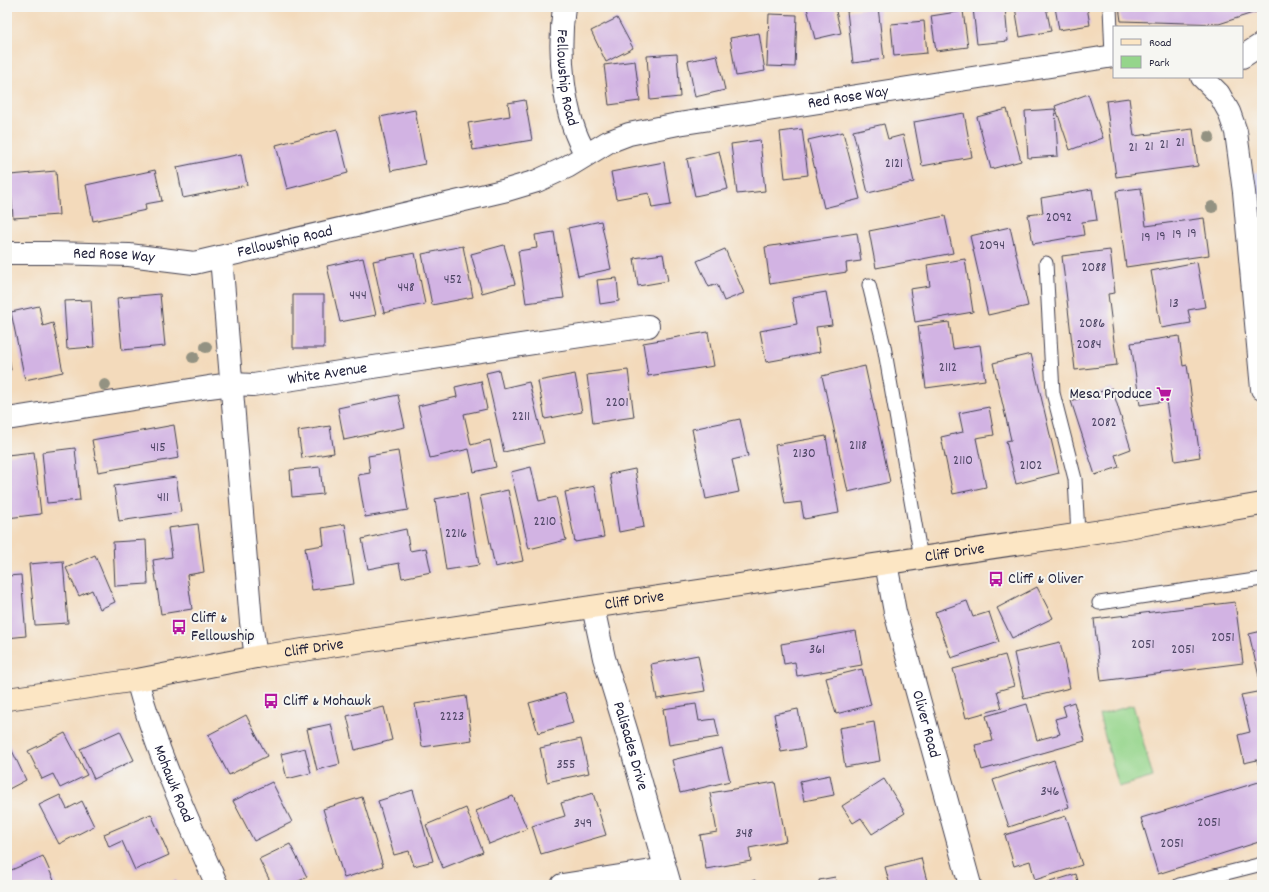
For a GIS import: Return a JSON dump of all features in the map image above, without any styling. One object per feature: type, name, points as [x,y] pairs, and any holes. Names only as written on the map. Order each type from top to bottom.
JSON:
[{"type":"main road","name":"Cliff Drive","points":[[7,698],[137,680],[256,657],[921,558],[1262,504]]},
{"type":"street","name":"Fellowship Road","points":[[256,657],[251,622],[244,546],[221,257],[507,190],[537,181],[567,167],[586,154],[573,131],[561,63],[564,7]]},
{"type":"street","points":[[1243,56],[1262,44]]},
{"type":"street","name":"Red Rose Way","points":[[586,154],[608,142],[629,134],[678,124],[1113,56]]},
{"type":"street","points":[[1208,79],[1219,94],[1229,112],[1236,132],[1244,192],[1262,389]]},
{"type":"street","name":"Red Rose Way","points":[[7,253],[49,252],[129,255],[194,263],[221,257]]},
{"type":"street","name":"White Avenue","points":[[7,419],[232,384],[253,385],[648,326]]},
{"type":"street","name":"Oliver Road","points":[[886,562],[895,612],[970,885]]},
{"type":"street","name":"Palisades Drive","points":[[593,607],[604,658],[668,877]]},
{"type":"street","name":"Mohawk Road","points":[[137,680],[150,728],[183,809],[217,885]]},
{"type":"street","points":[[562,885],[668,877]]},
{"type":"lane","points":[[1110,7],[1113,56]]},
{"type":"lane","points":[[1046,263],[1053,393],[1075,479],[1078,534]]},
{"type":"lane","points":[[869,285],[884,346],[921,558]]},
{"type":"lane","points":[[1099,602],[1262,579]]},
{"type":"lane","points":[[1179,885],[1262,864]]},
{"type":"shaded area","points":[[1262,171],[1262,311],[1242,175]]},
{"type":"green space","points":[[1133,705],[1153,777],[1119,787],[1099,715]]},
{"type":"building","points":[[835,7],[841,33],[815,39],[807,8]]},
{"type":"building","points":[[878,7],[884,59],[853,63],[847,11]]},
{"type":"building","points":[[1005,7],[1008,41],[977,44],[973,8]]},
{"type":"building","points":[[1015,7],[1046,7],[1051,31],[1020,37]]},
{"type":"building","points":[[1055,7],[1087,7],[1090,25],[1059,30]]},
{"type":"building","points":[[1119,7],[1262,7],[1262,10],[1219,24],[1121,21]]},
{"type":"building","points":[[963,11],[968,47],[936,51],[931,16]]},
{"type":"building","points":[[769,14],[797,15],[795,67],[767,66]]},
{"type":"building","points":[[617,18],[633,48],[606,62],[591,31]]},
{"type":"building","points":[[924,21],[927,53],[894,56],[891,24]]},
{"type":"building","points":[[759,33],[765,71],[736,76],[730,38]]},
{"type":"building","points":[[677,54],[680,97],[650,100],[647,56]]},
{"type":"building","points":[[717,55],[725,90],[695,97],[688,61]]},
{"type":"building","points":[[635,61],[640,101],[609,105],[604,65]]},
{"type":"building","points":[[1262,79],[1262,97],[1261,98],[1258,80]]},
{"type":"building","points":[[1088,94],[1103,138],[1070,150],[1055,106]]},
{"type":"building","points":[[1129,98],[1134,136],[1193,129],[1198,166],[1116,177],[1106,101]]},
{"type":"building","points":[[525,100],[532,140],[473,150],[468,123],[510,116],[508,103]]},
{"type":"building","points":[[1007,109],[1021,161],[991,169],[977,117]]},
{"type":"building","points":[[1055,109],[1058,156],[1028,158],[1025,111]]},
{"type":"building","points":[[415,110],[425,164],[391,171],[380,117]]},
{"type":"building","points":[[964,113],[972,157],[922,166],[914,122]]},
{"type":"building","points":[[884,124],[888,139],[903,135],[914,182],[868,193],[853,131]]},
{"type":"building","points":[[337,129],[348,173],[287,189],[276,145]]},
{"type":"building","points":[[802,129],[808,175],[785,178],[780,132]]},
{"type":"building","points":[[843,132],[860,199],[824,208],[808,140]]},
{"type":"building","points":[[760,140],[765,191],[737,194],[731,144]]},
{"type":"building","points":[[719,151],[728,189],[695,196],[687,159]]},
{"type":"building","points":[[241,154],[247,185],[183,198],[177,167]]},
{"type":"building","points":[[664,162],[671,205],[652,208],[649,193],[616,199],[611,172]]},
{"type":"building","points":[[155,170],[162,201],[145,204],[146,210],[93,221],[86,185]]},
{"type":"building","points":[[56,171],[59,215],[13,218],[10,175]]},
{"type":"building","points":[[1141,188],[1146,226],[1204,218],[1209,255],[1126,267],[1116,191]]},
{"type":"building","points":[[1092,189],[1097,220],[1082,222],[1084,235],[1033,244],[1028,215],[1043,213],[1041,198]]},
{"type":"building","points":[[945,216],[953,253],[876,268],[869,231]]},
{"type":"building","points":[[601,221],[611,269],[578,276],[568,228]]},
{"type":"building","points":[[1010,227],[1028,306],[988,315],[970,236]]},
{"type":"building","points":[[554,232],[564,298],[526,303],[518,251],[537,248],[535,235]]},
{"type":"building","points":[[857,233],[861,261],[846,263],[847,272],[770,284],[765,247]]},
{"type":"building","points":[[504,245],[515,284],[482,293],[471,254]]},
{"type":"building","points":[[463,246],[473,297],[432,305],[422,254]]},
{"type":"building","points":[[725,249],[744,293],[724,301],[717,284],[709,287],[697,261]]},
{"type":"building","points":[[1110,250],[1115,293],[1108,294],[1117,365],[1075,370],[1062,256]]},
{"type":"building","points":[[415,253],[425,304],[384,313],[373,261]]},
{"type":"building","points":[[663,254],[668,281],[638,286],[634,258]]},
{"type":"building","points":[[363,258],[376,315],[340,322],[327,266]]},
{"type":"building","points":[[965,259],[973,312],[915,322],[910,289],[930,286],[927,265]]},
{"type":"building","points":[[1197,262],[1205,307],[1188,310],[1191,323],[1161,328],[1151,271]]},
{"type":"building","points":[[617,278],[619,301],[600,304],[597,280]]},
{"type":"building","points":[[7,282],[9,282],[10,304],[7,304]]},
{"type":"building","points":[[826,292],[832,325],[816,327],[820,352],[766,362],[760,331],[797,324],[792,298]]},
{"type":"building","points":[[160,294],[165,346],[122,350],[117,298]]},
{"type":"building","points":[[293,295],[324,295],[324,348],[293,348]]},
{"type":"building","points":[[91,300],[94,347],[67,349],[64,301]]},
{"type":"building","points":[[39,306],[43,326],[53,323],[63,372],[25,380],[11,312]]},
{"type":"building","points":[[949,322],[953,349],[980,345],[985,380],[926,388],[918,326]]},
{"type":"building","points":[[708,332],[714,366],[648,376],[643,343]]},
{"type":"building","points":[[1179,336],[1183,366],[1187,365],[1200,457],[1175,461],[1166,401],[1140,405],[1131,343]]},
{"type":"building","points":[[7,344],[11,370],[7,371]]},
{"type":"building","points":[[1031,354],[1059,473],[1016,484],[1006,441],[1011,440],[993,363]]},
{"type":"building","points":[[865,366],[890,482],[848,492],[822,376]]},
{"type":"building","points":[[499,370],[503,388],[529,382],[544,443],[504,452],[486,373]]},
{"type":"building","points":[[628,370],[634,417],[593,423],[587,375]]},
{"type":"building","points":[[575,374],[582,412],[545,419],[538,381]]},
{"type":"building","points":[[481,381],[487,409],[464,414],[471,445],[490,440],[496,467],[474,472],[469,449],[430,458],[418,406],[457,397],[455,387]]},
{"type":"building","points":[[1112,388],[1131,449],[1115,455],[1119,467],[1095,475],[1071,401]]},
{"type":"building","points":[[398,395],[405,427],[344,440],[338,408]]},
{"type":"building","points":[[989,407],[994,435],[976,438],[986,487],[953,494],[941,437],[963,432],[959,413]]},
{"type":"building","points":[[740,419],[748,456],[732,460],[739,492],[706,499],[692,429]]},
{"type":"building","points":[[174,425],[179,458],[98,472],[92,440]]},
{"type":"building","points":[[330,426],[334,453],[302,458],[298,431]]},
{"type":"building","points":[[826,436],[839,513],[804,519],[801,502],[785,504],[775,445]]},
{"type":"building","points":[[75,448],[80,500],[47,503],[42,452]]},
{"type":"building","points":[[398,451],[408,510],[365,517],[358,475],[370,473],[368,456]]},
{"type":"building","points":[[34,452],[41,514],[7,518],[7,455]]},
{"type":"building","points":[[320,467],[323,494],[292,497],[290,470]]},
{"type":"building","points":[[531,467],[539,501],[556,497],[566,540],[529,549],[511,472]]},
{"type":"building","points":[[635,469],[644,527],[619,532],[610,474]]},
{"type":"building","points":[[176,477],[181,512],[119,521],[114,486]]},
{"type":"building","points":[[595,486],[604,537],[575,542],[565,492]]},
{"type":"building","points":[[508,490],[523,561],[495,567],[480,496]]},
{"type":"building","points":[[467,493],[479,565],[446,570],[435,499]]},
{"type":"building","points":[[198,524],[204,572],[187,575],[192,609],[161,614],[153,560],[172,557],[168,528]]},
{"type":"building","points":[[345,524],[354,584],[312,590],[305,548],[324,545],[322,528]]},
{"type":"building","points":[[406,529],[410,551],[426,548],[431,572],[402,578],[399,563],[368,569],[362,539]]},
{"type":"building","points":[[146,540],[148,584],[115,586],[113,542]]},
{"type":"building","points":[[95,555],[115,602],[100,609],[92,590],[79,596],[66,568]]},
{"type":"building","points":[[63,561],[68,623],[35,625],[29,564]]},
{"type":"building","points":[[21,575],[26,636],[7,638],[7,576]]},
{"type":"building","points":[[1037,587],[1053,618],[1012,638],[997,608]]},
{"type":"building","points":[[967,601],[973,617],[989,612],[999,642],[951,658],[935,612]]},
{"type":"building","points":[[1235,602],[1243,663],[1101,681],[1094,619]]},
{"type":"building","points":[[856,631],[862,665],[797,676],[795,662],[784,664],[781,644]]},
{"type":"building","points":[[1262,631],[1262,685],[1261,685],[1249,634]]},
{"type":"building","points":[[1060,642],[1070,688],[1024,699],[1014,653]]},
{"type":"building","points":[[698,655],[705,691],[657,699],[651,664]]},
{"type":"building","points":[[1005,655],[1014,686],[997,691],[1002,708],[966,718],[953,669]]},
{"type":"building","points":[[862,669],[871,705],[836,714],[826,678]]},
{"type":"building","points":[[1262,691],[1261,775],[1257,760],[1244,763],[1238,735],[1250,732],[1241,695]]},
{"type":"building","points":[[565,693],[573,723],[538,733],[529,703]]},
{"type":"building","points":[[466,696],[472,740],[422,747],[415,704]]},
{"type":"building","points":[[1074,702],[1085,741],[982,770],[975,745],[993,741],[986,716],[1027,704],[1037,740],[1060,734],[1055,719],[1066,716],[1063,706]]},
{"type":"building","points":[[696,704],[699,721],[715,719],[719,737],[669,745],[663,709]]},
{"type":"building","points":[[384,707],[392,740],[355,750],[347,716]]},
{"type":"building","points":[[798,709],[805,748],[781,752],[774,714]]},
{"type":"building","points":[[246,715],[267,756],[229,775],[208,735]]},
{"type":"building","points":[[874,722],[880,761],[845,767],[839,728]]},
{"type":"building","points":[[331,724],[340,764],[317,770],[307,729]]},
{"type":"building","points":[[120,731],[134,760],[94,779],[80,749]]},
{"type":"building","points":[[65,733],[87,775],[60,788],[53,774],[42,779],[28,751]]},
{"type":"building","points":[[581,739],[589,773],[547,782],[540,748]]},
{"type":"building","points":[[7,740],[26,780],[7,790]]},
{"type":"building","points":[[305,748],[311,773],[287,779],[281,754]]},
{"type":"building","points":[[722,748],[730,781],[680,793],[672,760]]},
{"type":"building","points":[[1054,760],[1069,807],[1009,827],[993,780]]},
{"type":"building","points":[[830,775],[834,795],[804,801],[800,781]]},
{"type":"building","points":[[884,779],[905,813],[872,834],[861,818],[853,823],[842,806]]},
{"type":"building","points":[[1262,781],[1262,841],[1158,874],[1141,818]]},
{"type":"building","points":[[272,782],[292,822],[254,841],[233,801]]},
{"type":"building","points":[[775,782],[786,841],[749,848],[751,861],[706,869],[700,835],[717,832],[710,793]]},
{"type":"building","points":[[413,790],[433,861],[414,866],[409,851],[394,855],[378,801]]},
{"type":"building","points":[[593,793],[606,835],[541,854],[532,826],[565,816],[561,803]]},
{"type":"building","points":[[60,795],[67,809],[82,801],[94,826],[59,844],[39,805]]},
{"type":"building","points":[[513,796],[527,829],[489,844],[476,811]]},
{"type":"building","points":[[362,797],[383,866],[344,878],[323,809]]},
{"type":"building","points":[[466,808],[483,852],[443,868],[426,825]]},
{"type":"building","points":[[151,814],[169,855],[135,870],[122,841],[109,847],[104,834]]},
{"type":"building","points":[[1066,816],[1082,865],[1035,880],[1030,861],[1014,866],[1005,835]]},
{"type":"building","points":[[290,844],[307,877],[291,885],[272,885],[259,859]]},
{"type":"building","points":[[43,856],[56,885],[7,885],[7,872]]},
{"type":"building","points":[[921,858],[928,885],[890,885],[885,867]]},
{"type":"building","points":[[1076,874],[1079,885],[1040,885]]},
{"type":"building","points":[[835,877],[837,885],[820,885],[819,880]]},
{"type":"building","points":[[176,880],[178,885],[162,885]]},
{"type":"building","points":[[755,880],[757,885],[739,885]]},
{"type":"place","name":"Mesa Produce","points":[[1164,394]]},
{"type":"place","name":"Cliff & Oliver","points":[[996,579]]},
{"type":"place","name":"Cliff & Fellowship","points":[[179,627]]},
{"type":"place","name":"Cliff & Mohawk","points":[[271,701]]}]
